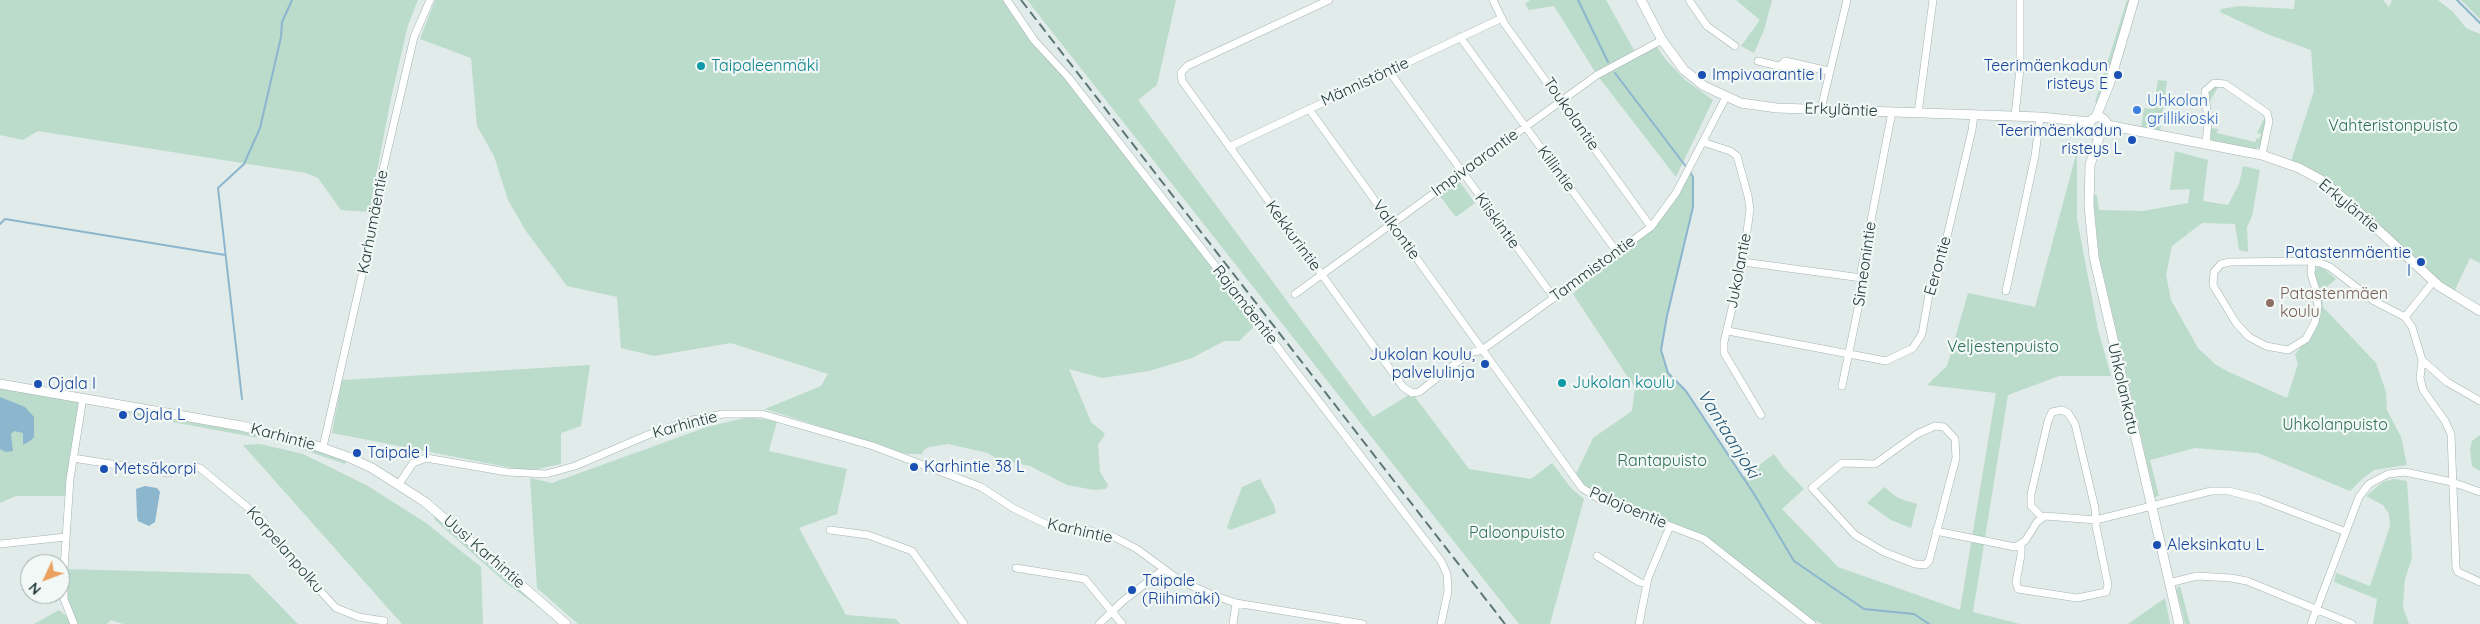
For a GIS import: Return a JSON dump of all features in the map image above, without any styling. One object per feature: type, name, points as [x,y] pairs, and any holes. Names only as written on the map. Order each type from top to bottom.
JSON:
[{"type":"street","name":"Karhumäentie","points":[[323,447],[373,227],[376,200],[414,37],[430,0]]},
{"type":"street","name":"Rajamäentie","points":[[1006,0],[1034,40],[1088,102],[1441,561],[1447,574],[1448,590],[1441,624]]},
{"type":"street","name":"Kekkurintie","points":[[1329,0],[1187,66],[1180,73],[1185,86],[1321,275],[1403,387],[1412,393]]},
{"type":"street","name":"Toukolantie","points":[[1493,0],[1502,18],[1562,100],[1650,228]]},
{"type":"street","name":"Erkyläntie","points":[[1641,0],[1662,40],[1684,70],[1704,86],[1726,97],[1756,106],[2099,121],[2278,159],[2321,180],[2348,202],[2433,282],[2454,297],[2480,311]]},
{"type":"street","points":[[1688,0],[1707,26],[1717,36],[1735,46]]},
{"type":"street","points":[[1821,109],[1847,0]]},
{"type":"street","points":[[1918,113],[1933,0]]},
{"type":"street","points":[[2015,116],[2020,68],[2020,0]]},
{"type":"street","points":[[2099,121],[2105,132],[2096,133],[2103,102],[2134,0]]},
{"type":"street","name":"Männistöntie","points":[[1229,147],[1502,18]]},
{"type":"street","name":"Killintie","points":[[1460,38],[1616,252]]},
{"type":"street","name":"Impivaarantie","points":[[1295,294],[1597,75],[1662,40]]},
{"type":"street","points":[[1758,61],[1795,70],[1799,64],[1829,71]]},
{"type":"street","name":"Kiiskintie","points":[[1389,71],[1554,298]]},
{"type":"street","points":[[2206,144],[2208,122],[2205,91],[2214,83],[2225,84],[2267,113],[2269,121],[2262,155]]},
{"type":"street","name":"Tammistontie","points":[[1412,393],[1419,392],[1469,353],[1482,350],[1650,228],[1668,207],[1726,97]]},
{"type":"street","name":"Valkontie","points":[[1309,109],[1482,350]]},
{"type":"street","name":"Simeonintie","points":[[1842,386],[1864,284],[1860,272],[1892,112]]},
{"type":"street","name":"Eerontie","points":[[1728,331],[1891,361],[1918,342],[1922,334],[1930,294],[1937,279],[1974,115]]},
{"type":"street","points":[[2006,291],[2036,156],[2040,117]]},
{"type":"street","name":"Uhkolankatu","points":[[2096,133],[2090,165],[2089,206],[2094,257],[2179,624]]},
{"type":"street","name":"Jukolantie","points":[[1703,142],[1730,151],[1740,162],[1750,209],[1743,262],[1724,353],[1761,414]]},
{"type":"street","points":[[2312,260],[2311,274],[2316,290],[2318,307],[2315,322],[2306,339],[2288,350],[2266,346],[2249,338],[2236,323],[2214,285],[2214,272],[2221,264],[2230,262],[2312,260],[2330,267],[2374,300],[2405,317],[2415,334],[2422,360],[2420,378],[2422,390],[2445,421],[2451,434],[2456,567],[2458,572],[2480,582]]},
{"type":"street","points":[[1743,262],[1862,278]]},
{"type":"street","points":[[2405,317],[2433,282]]},
{"type":"street","name":"Palojoentie","points":[[1482,350],[1582,488],[1593,496],[1711,544],[1812,624]]},
{"type":"street","points":[[2422,360],[2446,382],[2480,401]]},
{"type":"street","name":"Karhintie","points":[[0,384],[241,426],[323,447],[372,468],[399,484],[413,463],[426,458],[507,472],[546,474],[575,466],[650,434],[692,420],[722,414],[762,414],[865,443],[980,487],[1013,508],[1050,526],[1091,531],[1114,538],[1138,549],[1164,569],[1194,588],[1236,602],[1363,624]]},
{"type":"street","points":[[74,624],[64,599],[66,537],[73,458],[83,398]]},
{"type":"street","points":[[2042,517],[2021,545],[2016,582],[2018,589],[2077,598],[2106,592],[2108,585],[2096,520],[2095,508],[2076,424],[2068,412],[2062,410],[2052,412],[2048,420],[2031,494],[2031,506],[2042,517],[2096,520],[2211,491],[2229,491],[2260,498],[2346,532]]},
{"type":"street","points":[[1936,426],[1944,427],[1955,439],[1956,458],[1946,504],[1939,517],[1936,531],[1929,561],[1925,565],[1906,561],[1855,535],[1812,488],[1842,463],[1875,464],[1917,434],[1936,426]]},
{"type":"street","name":"Korpelanpolku","points":[[73,458],[168,473],[194,467],[200,468],[264,520],[273,539],[336,608],[359,617],[384,621]]},
{"type":"street","points":[[2311,624],[2315,609],[2359,497],[2365,487],[2376,479],[2388,474],[2405,472],[2452,482],[2480,492]]},
{"type":"street","name":"Uusi Karhintie","points":[[399,484],[439,514],[566,624]]},
{"type":"street","points":[[1639,624],[1646,584],[1670,526]]},
{"type":"street","points":[[830,530],[868,535],[912,551],[964,624]]},
{"type":"street","points":[[1936,531],[2009,547],[2021,545]]},
{"type":"street","points":[[0,544],[66,537]]},
{"type":"street","points":[[1597,556],[1639,582],[1646,584]]},
{"type":"street","points":[[1016,568],[1085,580],[1122,624]]},
{"type":"street","points":[[1099,624],[1112,611],[1164,569]]},
{"type":"street","points":[[2169,583],[2197,576],[2231,578],[2247,582],[2352,624]]},
{"type":"street","points":[[1233,624],[1236,602]]},
{"type":"green space","points":[[0,0],[418,0],[408,25],[391,98],[369,212],[341,210],[318,178],[306,173],[38,131],[23,140],[0,135]]},
{"type":"green space","points":[[435,0],[1005,0],[1259,322],[1239,341],[1224,341],[1192,358],[1149,371],[1102,378],[1069,369],[1091,422],[1105,434],[1098,445],[1100,472],[1108,485],[1106,489],[1094,490],[1067,485],[1030,466],[997,459],[988,453],[948,444],[929,447],[922,454],[907,454],[765,409],[821,386],[828,374],[731,343],[654,356],[621,348],[617,297],[567,286],[526,231],[508,200],[494,156],[477,126],[471,58],[420,39]]},
{"type":"green space","name":"Paloonpuisto","points":[[1027,0],[1176,0],[1157,85],[1138,100],[1373,417],[1412,393],[1469,469],[1531,479],[1552,463],[1572,489],[1584,499],[1550,624],[1519,624]]},
{"type":"green space","points":[[1530,0],[1606,0],[1636,54],[1655,44],[1666,60],[1685,80],[1713,100],[1676,177],[1597,75],[1554,6],[1529,10],[1525,4]]},
{"type":"green space","points":[[1736,0],[1772,0],[1764,30],[1754,53],[1741,46],[1760,20]]},
{"type":"green space","points":[[2127,0],[2130,0],[2098,105],[2095,102]]},
{"type":"green space","name":"Vahteristonpuisto","points":[[2295,0],[2383,0],[2389,7],[2392,0],[2438,0],[2453,12],[2466,28],[2480,34],[2480,263],[2470,258],[2454,292],[2387,238],[2348,202],[2290,164],[2314,91],[2311,50],[2267,34],[2220,12],[2221,9],[2239,6],[2294,9]]},
{"type":"green space","points":[[2461,0],[2480,0],[2480,19]]},
{"type":"green space","points":[[2158,80],[2167,81],[2160,132],[2141,129],[2144,108],[2153,109]]},
{"type":"green space","points":[[2213,85],[2222,85],[2266,112],[2268,120],[2261,147],[2255,149],[2212,141],[2210,135],[2211,128],[2218,129],[2217,133],[2255,142],[2261,134],[2257,133],[2265,117],[2261,109],[2222,87],[2218,87],[2209,103],[2207,103],[2206,92]]},
{"type":"green space","points":[[2077,151],[2077,219],[2098,329],[2111,376],[2059,376],[2008,395],[1973,612],[2020,624],[1822,624],[1810,618],[1711,544],[1598,498],[1574,478],[1593,438],[1632,411],[1635,388],[1573,294],[1612,258],[1655,227],[1676,193],[1684,169],[1693,177],[1693,207],[1667,316],[1661,350],[1668,373],[1686,391],[1743,477],[1774,454],[1784,468],[1804,489],[1782,509],[1838,567],[1960,610],[1996,393],[1927,385],[1947,366],[1968,293],[2035,307]]},
{"type":"green space","name":"Uhkolanpuisto","points":[[2175,151],[2208,160],[2203,201],[2228,205],[2239,184],[2243,166],[2260,170],[2252,216],[2247,227],[2248,252],[2239,250],[2235,224],[2202,223],[2172,246],[2166,275],[2171,300],[2198,348],[2216,365],[2287,398],[2298,364],[2295,354],[2303,345],[2316,317],[2314,272],[2317,267],[2322,267],[2336,279],[2322,291],[2323,307],[2376,363],[2386,392],[2387,410],[2401,437],[2407,465],[2374,470],[2350,491],[2258,453],[2195,448],[2150,460],[2159,496],[2155,497],[2099,256],[2093,195],[2097,195],[2099,210],[2143,211],[2188,203],[2190,189],[2170,190]]},
{"type":"green space","points":[[1459,181],[1475,203],[1456,217],[1439,195]]},
{"type":"green space","points":[[590,365],[581,426],[561,433],[561,464],[528,471],[332,433],[342,380]]},
{"type":"green space","points":[[0,383],[82,397],[69,496],[16,496],[0,503]]},
{"type":"green space","points":[[128,412],[279,437],[347,459],[345,464],[281,442],[129,414]]},
{"type":"green space","points":[[748,417],[777,421],[769,451],[847,469],[837,514],[799,528],[846,615],[896,619],[900,624],[578,624],[537,588],[530,478],[552,483],[707,427]]},
{"type":"green space","points":[[2480,435],[2480,471],[2472,466],[2470,449],[2472,441]]},
{"type":"green space","points":[[260,444],[303,454],[368,486],[426,523],[481,567],[483,624],[402,624],[243,445]]},
{"type":"green space","points":[[1260,479],[1274,505],[1276,513],[1230,530],[1227,527],[1242,487]]},
{"type":"green space","points":[[2394,479],[2407,481],[2412,558],[2405,579],[2403,607],[2409,624],[2373,624],[2377,599],[2334,582],[2336,573],[2370,586],[2390,526],[2389,514],[2383,505],[2366,496],[2383,482]]},
{"type":"green space","points":[[1884,487],[1898,498],[1917,504],[1911,528],[1891,520],[1867,503]]},
{"type":"green space","points":[[435,517],[445,522],[546,612],[506,583],[434,519]]},
{"type":"green space","points":[[70,569],[249,574],[298,624],[123,624],[111,620],[107,624],[34,624],[59,610],[70,619],[66,604],[70,604]]},
{"type":"green space","points":[[2180,586],[2190,624],[2185,624],[2176,588]]},
{"type":"green space","points":[[2165,598],[2170,624],[2128,624]]},
{"type":"water","points":[[0,397],[25,407],[34,417],[34,437],[30,441],[23,445],[23,433],[14,431],[11,434],[13,451],[6,452],[0,449]]},
{"type":"water","points":[[145,486],[157,488],[160,492],[155,522],[149,526],[138,521],[137,517],[136,489]]},
{"type":"waterway","points":[[242,399],[218,188],[244,164],[260,128],[281,37],[282,22],[292,0]]},
{"type":"waterway","name":"Vantaanjoki","points":[[1578,0],[1608,62]]},
{"type":"waterway","points":[[2457,0],[2480,23]]},
{"type":"waterway","name":"Vantaanjoki","points":[[1615,73],[1687,168]]},
{"type":"waterway","name":"Vantaanjoki","points":[[1690,172],[1693,177],[1693,207],[1667,316],[1661,350],[1668,373],[1686,391],[1754,494],[1794,561],[1864,609],[1914,614],[1929,624]]},
{"type":"waterway","points":[[0,224],[5,219],[225,255]]},
{"type":"railway","points":[[1021,0],[1505,624]]},
{"type":"place","name":"Taipaleenmäki","points":[[701,66]]},
{"type":"place","name":"Impivaarantie I","points":[[1702,75]]},
{"type":"place","name":"Teerimäenkadun risteys E","points":[[2118,75]]},
{"type":"place","name":"Uhkolan grillikioski","points":[[2137,110]]},
{"type":"place","name":"Teerimäenkadun risteys L","points":[[2132,140]]},
{"type":"place","name":"Patastenmäentie I","points":[[2421,262]]},
{"type":"place","name":"Patastenmäen koulu","points":[[2270,303]]},
{"type":"place","name":"Jukolan koulu, palvelulinja","points":[[1485,364]]},
{"type":"place","name":"Jukolan koulu","points":[[1562,383]]},
{"type":"place","name":"Ojala I","points":[[38,384]]},
{"type":"place","name":"Ojala L","points":[[123,415]]},
{"type":"place","name":"Taipale I","points":[[357,453]]},
{"type":"place","name":"Karhintie 38 L","points":[[914,467]]},
{"type":"place","name":"Metsäkorpi","points":[[104,469]]},
{"type":"place","name":"Aleksinkatu L","points":[[2157,545]]},
{"type":"place","name":"Taipale (Riihimäki)","points":[[1132,590]]},
{"type":"park label","name":"Veljestenpuisto","points":[[2003,347]]},
{"type":"park label","name":"Rantapuisto","points":[[1662,461]]}]
